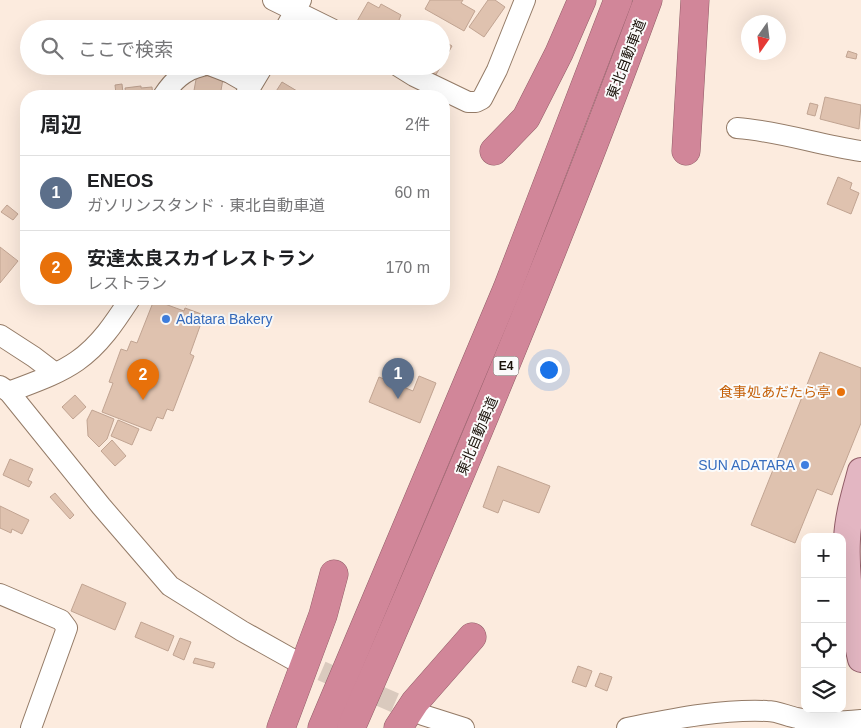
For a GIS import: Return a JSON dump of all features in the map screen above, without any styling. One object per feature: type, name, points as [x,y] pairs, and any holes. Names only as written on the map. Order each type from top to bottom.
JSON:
[{"type":"highway","points":[[494,151],[526,118],[559,54],[582,0]]},
{"type":"highway","name":"東北自動車道","points":[[322,728],[507,288],[618,0]]},
{"type":"highway","name":"東北自動車道","points":[[352,728],[467,460],[530,307],[648,0]]},
{"type":"highway","points":[[686,151],[695,0]]},
{"type":"highway","points":[[282,728],[323,615],[334,574]]},
{"type":"highway","points":[[398,728],[416,702],[472,637]]},
{"type":"main road","points":[[861,471],[854,493],[847,537],[847,570],[856,637],[861,659]]},
{"type":"street","points":[[273,0],[298,5],[319,20]]},
{"type":"street","points":[[450,93],[468,102],[476,102],[482,99],[525,0]]},
{"type":"street","points":[[290,20],[298,5]]},
{"type":"street","points":[[168,90],[181,75]]},
{"type":"street","points":[[232,75],[247,90]]},
{"type":"street","points":[[249,90],[258,75]]},
{"type":"street","points":[[412,75],[443,90]]},
{"type":"street","points":[[737,128],[760,130],[861,151]]},
{"type":"street","points":[[126,305],[106,334],[76,362],[55,373],[5,389],[101,506],[170,586],[242,631],[292,658]]},
{"type":"street","points":[[0,336],[34,357],[55,373]]},
{"type":"street","points":[[0,594],[62,620],[66,628],[31,728]]},
{"type":"street","points":[[627,728],[665,720],[737,710],[770,711],[828,723],[861,720]]},
{"type":"street","points":[[423,715],[464,728]]},
{"type":"building","points":[[430,0],[463,0],[461,3],[475,11],[464,31],[450,23],[450,20],[444,20],[425,9]]},
{"type":"building","points":[[488,0],[495,0],[505,7],[484,37],[469,27]]},
{"type":"building","points":[[368,2],[379,8],[381,4],[401,15],[399,20],[358,20]]},
{"type":"building","points":[[848,51],[857,54],[856,59],[846,57]]},
{"type":"building","points":[[197,75],[223,79],[221,90],[194,90]]},
{"type":"building","points":[[282,82],[295,90],[277,90]]},
{"type":"building","points":[[122,84],[123,90],[116,90],[115,85]]},
{"type":"building","points":[[141,86],[141,88],[152,87],[152,90],[125,90],[125,88]]},
{"type":"building","points":[[825,97],[861,105],[859,129],[820,119]]},
{"type":"building","points":[[810,103],[818,105],[815,116],[807,114]]},
{"type":"building","points":[[838,177],[852,183],[850,189],[859,193],[851,214],[827,204]]},
{"type":"building","points":[[7,205],[18,214],[13,220],[1,212]]},
{"type":"building","points":[[0,247],[18,261],[0,283]]},
{"type":"building","points":[[152,305],[168,305],[184,311],[185,308],[204,315],[190,354],[194,356],[173,411],[167,409],[163,419],[157,417],[151,431],[102,412],[113,383],[109,382],[121,349],[127,351],[131,341],[137,343]]},
{"type":"building","points":[[820,352],[861,368],[861,423],[832,495],[817,489],[795,543],[751,525]]},
{"type":"building","points":[[419,376],[436,383],[420,423],[369,402],[379,377],[413,391]]},
{"type":"building","points":[[75,395],[86,407],[73,419],[62,407]]},
{"type":"building","points":[[92,410],[114,419],[107,439],[99,447],[88,436],[87,420]]},
{"type":"building","points":[[118,420],[139,429],[132,445],[111,436]]},
{"type":"building","points":[[112,440],[126,456],[115,466],[101,451]]},
{"type":"building","points":[[10,459],[33,469],[28,480],[32,482],[29,487],[3,475]]},
{"type":"building","points":[[498,466],[550,486],[539,513],[503,500],[498,513],[483,507]]},
{"type":"building","points":[[55,493],[74,515],[70,519],[50,497]]},
{"type":"building","points":[[0,506],[29,520],[22,534],[12,529],[11,533],[0,528]]},
{"type":"building","points":[[82,584],[126,603],[115,630],[71,611]]},
{"type":"building","points":[[141,622],[174,636],[168,651],[135,637]]},
{"type":"building","points":[[180,638],[191,642],[184,660],[173,655]]},
{"type":"building","points":[[195,658],[215,663],[213,668],[193,663]]},
{"type":"building","points":[[578,666],[592,671],[586,687],[572,682]]},
{"type":"building","points":[[600,673],[612,677],[607,691],[595,686]]},
{"type":"tunnel","points":[[294,659],[421,714]]},
{"type":"place","name":"Adatara Bakery","points":[[166,319]]},
{"type":"place","name":"食事処あだたら亭","points":[[841,392]]},
{"type":"place","name":"ENEOS","points":[[398,399]]},
{"type":"place","name":"安達太良スカイレストラン","points":[[143,400]]},
{"type":"place","name":"SUN ADATARA","points":[[805,465]]}]
